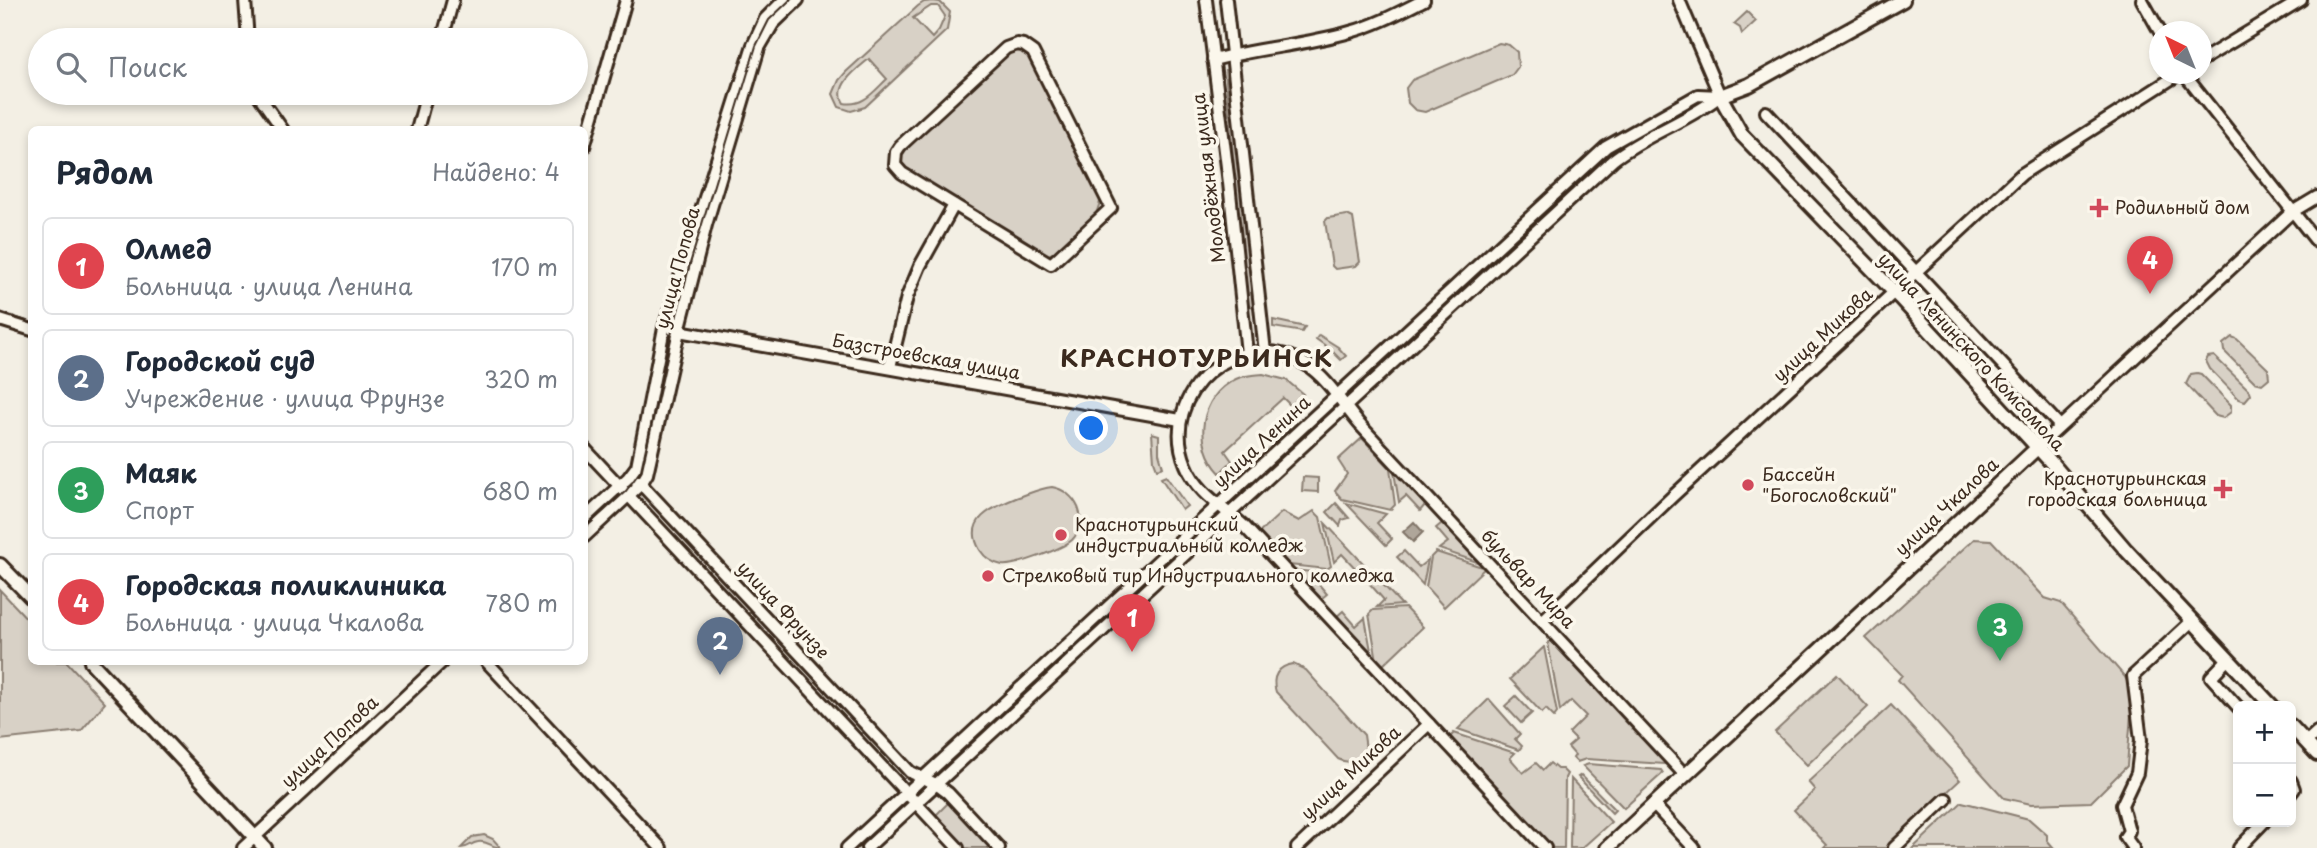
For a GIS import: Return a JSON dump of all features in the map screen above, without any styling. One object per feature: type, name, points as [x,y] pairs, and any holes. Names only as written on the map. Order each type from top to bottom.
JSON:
[{"type":"main road","name":"улица Ленина","points":[[1720,96],[1749,85],[1903,0]]},
{"type":"main road","name":"улица Ленинского Комсомола","points":[[1720,96],[1742,135],[1894,293],[2037,448],[2126,550],[2267,701]]},
{"type":"main road","name":"улица Чкалова","points":[[1607,848],[2037,448]]},
{"type":"main road","points":[[0,565],[28,594]]},
{"type":"main road","points":[[94,665],[265,848]]},
{"type":"main road","points":[[2296,731],[2317,754]]},
{"type":"street","points":[[245,0],[247,28]]},
{"type":"street","points":[[445,28],[453,0]]},
{"type":"street","points":[[588,133],[626,0]]},
{"type":"street","name":"улица Попова","points":[[588,515],[624,482],[636,466],[664,328],[753,45],[765,19],[784,0]]},
{"type":"street","name":"улица Попова","points":[[588,533],[641,484],[647,474],[706,225],[759,48],[773,24],[798,0]]},
{"type":"street","name":"Молодёжная улица","points":[[1206,0],[1247,353]]},
{"type":"street","name":"Молодёжная улица","points":[[1226,0],[1265,352]]},
{"type":"street","points":[[1213,60],[1353,32],[1390,18],[1424,0]]},
{"type":"street","name":"улица Ленинского Комсомола","points":[[1679,0],[1720,96]]},
{"type":"street","points":[[2142,0],[2154,21]]},
{"type":"street","points":[[2212,54],[2301,0]]},
{"type":"street","points":[[1023,44],[1033,52],[1111,208],[1051,264],[954,205],[898,170],[894,159],[896,152],[1006,48],[1023,44]]},
{"type":"street","name":"улица Микова","points":[[1543,620],[1673,496],[2022,174],[2165,84]]},
{"type":"street","points":[[2189,84],[2317,242]]},
{"type":"street","name":"улица Ленина","points":[[847,848],[1606,147],[1698,95],[1720,96]]},
{"type":"street","name":"улица Ленина","points":[[867,848],[1613,160],[1704,109],[1720,96]]},
{"type":"street","points":[[265,105],[280,126]]},
{"type":"street","points":[[418,126],[424,105]]},
{"type":"street","name":"улица Ленинского Комсомола","points":[[1766,113],[2060,426]]},
{"type":"street","name":"улица Чкалова","points":[[2037,448],[2292,212],[2317,197]]},
{"type":"street","points":[[890,368],[907,297],[920,265],[954,205]]},
{"type":"street","points":[[0,320],[28,329]]},
{"type":"street","name":"Базстроевская улица","points":[[664,328],[1180,421]]},
{"type":"street","points":[[1247,353],[1223,361],[1205,374],[1187,400],[1180,421],[1181,453],[1189,473],[1205,494],[1230,513],[1545,848]]},
{"type":"street","name":"бульвар Мира","points":[[1247,353],[1286,355],[1305,364],[1326,382],[1345,407],[1685,775]]},
{"type":"street","points":[[1351,383],[1360,393]]},
{"type":"street","name":"улица Фрунзе","points":[[588,452],[611,476],[624,482],[641,484],[910,772],[936,784]]},
{"type":"street","name":"улица Фрунзе","points":[[624,482],[629,495],[916,803]]},
{"type":"street","points":[[1202,520],[1212,530]]},
{"type":"street","points":[[2133,848],[2125,837],[2129,831],[2122,805],[2137,773],[2141,740],[2133,676],[2192,621]]},
{"type":"street","points":[[2228,659],[2211,677],[2233,702]]},
{"type":"street","name":"улица Попова","points":[[243,848],[439,665]]},
{"type":"street","points":[[490,665],[660,848]]},
{"type":"street","name":"улица Микова","points":[[1297,848],[1429,724]]},
{"type":"street","points":[[2306,742],[2317,732]]},
{"type":"street","points":[[936,784],[999,848]]},
{"type":"street","points":[[1894,848],[1946,799]]},
{"type":"street","points":[[916,803],[958,848]]},
{"type":"street","points":[[1654,805],[1695,848]]},
{"type":"street","points":[[2239,848],[2259,827]]},
{"type":"shaded area","points":[[924,2],[940,2],[950,12],[947,30],[865,107],[851,111],[839,107],[833,94],[839,80]],"holes":[[[931,6],[938,6],[945,16],[932,38],[913,18]],[[869,59],[887,79],[863,100],[844,103],[841,97],[844,84]]]},
{"type":"shaded area","points":[[1747,12],[1756,21],[1742,34],[1740,28],[1734,24]]},
{"type":"shaded area","points":[[1499,43],[1509,45],[1517,52],[1518,67],[1512,75],[1425,112],[1415,110],[1408,103],[1406,88],[1412,80]]},
{"type":"shaded area","points":[[1017,49],[1029,55],[1101,199],[1096,214],[1055,252],[1047,256],[907,172],[901,160],[905,148],[1009,52]]},
{"type":"shaded area","points":[[1225,70],[1229,70],[1255,306],[1247,307]]},
{"type":"shaded area","points":[[1347,215],[1353,218],[1360,262],[1356,266],[1335,269],[1332,266],[1325,221],[1328,218]]},
{"type":"shaded area","points":[[1273,320],[1305,327],[1302,332],[1273,327]]},
{"type":"shaded area","points":[[1319,335],[1338,347],[1346,356],[1341,360],[1316,339]]},
{"type":"shaded area","points":[[2232,337],[2268,369],[2269,378],[2262,384],[2255,382],[2224,351],[2223,344]]},
{"type":"shaded area","points":[[2214,356],[2250,391],[2251,394],[2245,401],[2239,399],[2210,369],[2206,361],[2208,357]]},
{"type":"shaded area","points":[[2197,373],[2231,405],[2231,412],[2223,418],[2216,416],[2186,384],[2191,374]]},
{"type":"shaded area","points":[[1263,374],[1286,380],[1303,394],[1291,406],[1283,398],[1225,451],[1232,461],[1220,473],[1211,462],[1203,435],[1208,409],[1214,397],[1224,387],[1239,378]]},
{"type":"shaded area","points":[[1152,433],[1159,435],[1159,453],[1163,467],[1157,469],[1154,461]]},
{"type":"shaded area","points":[[1362,438],[1390,468],[1395,505],[1390,510],[1342,499],[1335,491],[1347,474],[1338,460]]},
{"type":"shaded area","points":[[1394,472],[1425,505],[1420,511],[1406,496],[1399,502]]},
{"type":"shaded area","points":[[1166,476],[1187,506],[1182,510],[1161,478]]},
{"type":"shaded area","points":[[1303,477],[1318,478],[1318,492],[1302,491]]},
{"type":"shaded area","points":[[1052,487],[1068,494],[1078,508],[1080,524],[1072,540],[1038,557],[1008,565],[995,563],[984,555],[975,539],[975,530],[983,516],[1007,502]]},
{"type":"shaded area","points":[[1336,503],[1349,518],[1342,520],[1340,526],[1327,512]]},
{"type":"shaded area","points":[[1346,503],[1386,514],[1377,523],[1392,539],[1386,545]]},
{"type":"shaded area","points":[[1314,511],[1320,517],[1331,566],[1327,569],[1289,565],[1259,533],[1282,512],[1299,521]]},
{"type":"shaded area","points":[[1414,522],[1423,532],[1413,542],[1403,532]]},
{"type":"shaded area","points":[[1325,523],[1364,564],[1358,571],[1342,554],[1334,562]]},
{"type":"shaded area","points":[[1442,523],[1480,563],[1439,549],[1448,542],[1436,528]]},
{"type":"shaded area","points":[[1974,539],[1991,540],[2045,598],[2061,603],[2125,677],[2131,689],[2127,766],[2091,802],[2031,804],[2004,798],[1898,680],[1902,675],[1866,638]]},
{"type":"shaded area","points":[[1404,551],[1419,567],[1428,560],[1423,585],[1397,557]]},
{"type":"shaded area","points":[[1436,552],[1485,568],[1444,607],[1426,587],[1431,557]]},
{"type":"shaded area","points":[[1293,570],[1323,573],[1316,581],[1327,594],[1321,599]]},
{"type":"shaded area","points":[[1375,576],[1402,605],[1377,607],[1384,600],[1369,583]]},
{"type":"shaded area","points":[[0,590],[28,620],[28,665],[70,665],[105,703],[81,731],[0,740]]},
{"type":"shaded area","points":[[1405,608],[1423,627],[1382,666],[1377,661],[1369,614],[1373,610]]},
{"type":"shaded area","points":[[1343,611],[1356,626],[1365,618],[1372,656],[1336,617]]},
{"type":"shaded area","points":[[1552,640],[1666,761],[1665,764],[1586,759],[1577,762],[1573,758],[1575,755],[1568,747],[1576,740],[1569,733],[1586,716],[1571,701],[1560,711],[1548,643]]},
{"type":"shaded area","points":[[1544,647],[1557,713],[1554,717],[1546,709],[1542,713],[1510,679]]},
{"type":"shaded area","points":[[1293,664],[1306,670],[1364,735],[1366,749],[1358,759],[1347,762],[1338,759],[1276,692],[1274,682],[1277,673],[1283,667]]},
{"type":"shaded area","points":[[1837,674],[1868,707],[1807,765],[1775,732]]},
{"type":"shaded area","points":[[1516,696],[1532,713],[1521,723],[1505,706]]},
{"type":"shaded area","points":[[1489,699],[1520,734],[1515,739],[1522,746],[1519,750],[1458,729]]},
{"type":"shaded area","points":[[1891,705],[1960,780],[1887,848],[1824,848],[1827,845],[1794,810],[1815,790],[1808,782]]},
{"type":"shaded area","points":[[1454,733],[1515,753],[1510,758],[1523,773],[1536,763],[1543,770],[1550,763],[1567,774],[1564,848],[1553,848],[1449,738]]},
{"type":"shaded area","points":[[1589,764],[1661,770],[1663,773],[1624,808],[1583,766]]},
{"type":"shaded area","points":[[1581,775],[1615,810],[1612,813],[1578,777]]},
{"type":"shaded area","points":[[1571,779],[1611,822],[1582,848],[1570,848]]},
{"type":"shaded area","points":[[949,802],[992,848],[965,848],[935,816]]},
{"type":"shaded area","points":[[1962,802],[2029,819],[2047,835],[2047,840],[2054,848],[1913,848]]},
{"type":"shaded area","points":[[484,835],[493,839],[501,848],[481,842],[461,848],[472,837]]},
{"type":"tram line","points":[[588,525],[626,491],[641,470],[679,300],[756,46],[769,20],[790,0]]},
{"type":"tram line","points":[[0,312],[28,322]]},
{"type":"place","name":"Родильный дом","points":[[2099,208]]},
{"type":"place","name":"Городская поликлиника","points":[[2150,294]]},
{"type":"place","name":"Бассейн \"Богословский\"","points":[[1748,485]]},
{"type":"place","name":"Краснотурьинская городская больница","points":[[2223,489]]},
{"type":"place","name":"Краснотурьинский индустриальный колледж","points":[[1061,535]]},
{"type":"place","name":"Стрелковый тир Индустриального колледжа","points":[[988,576]]},
{"type":"place","name":"Олмед","points":[[1132,652]]},
{"type":"place","name":"Маяк","points":[[2000,661]]},
{"type":"place","name":"Городской суд","points":[[720,675]]},
{"type":"district","name":"КРАСНОТУРЬИНСК","points":[[1197,359]]}]
